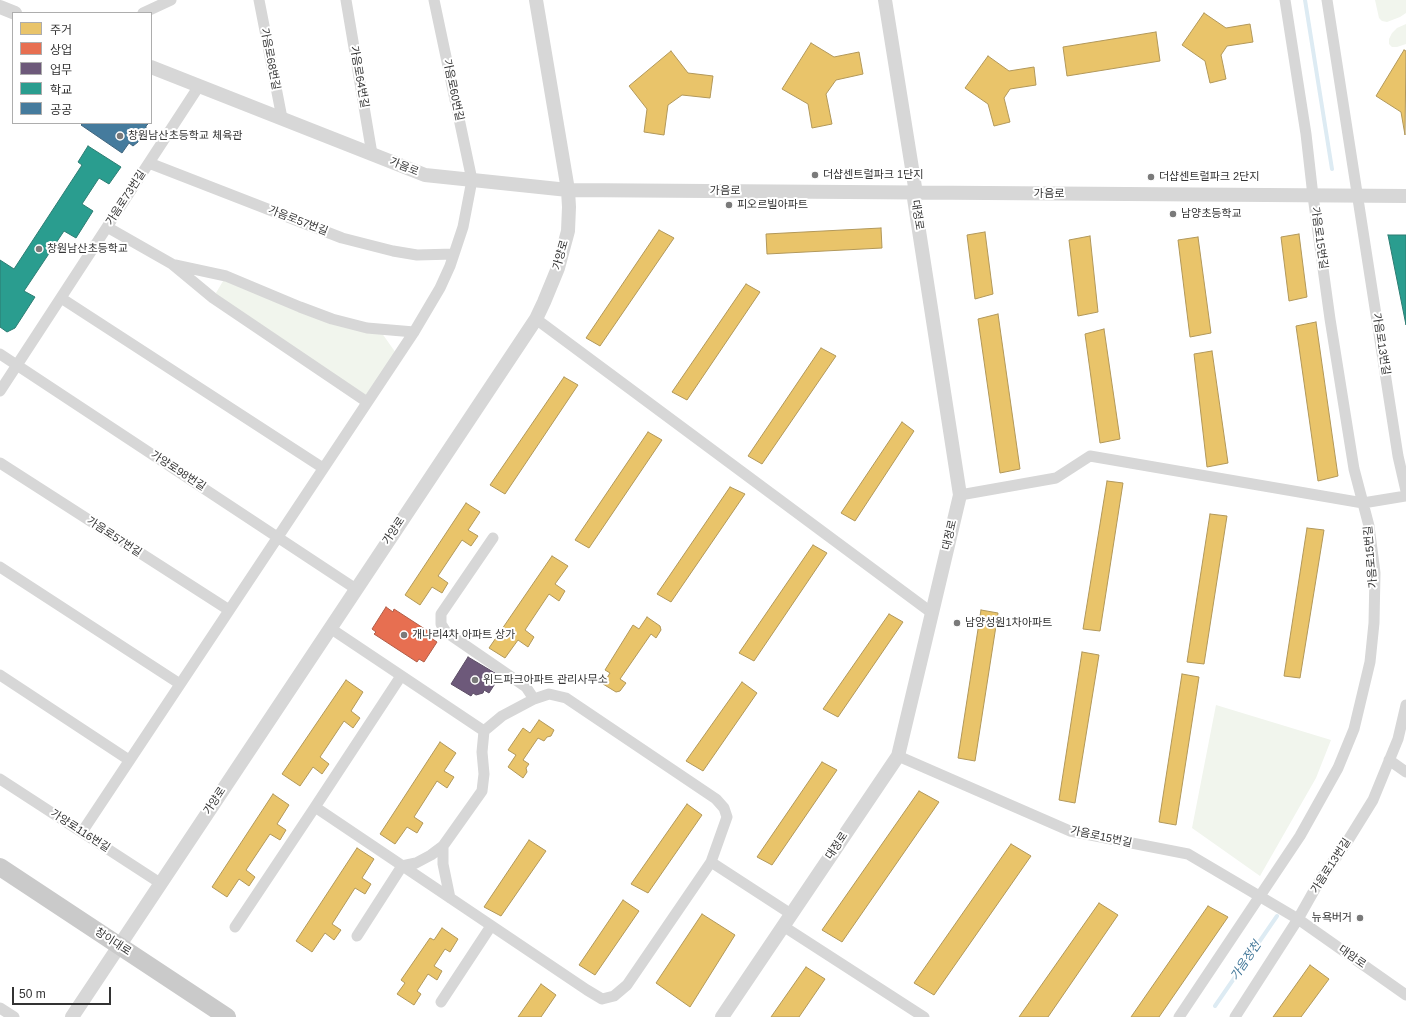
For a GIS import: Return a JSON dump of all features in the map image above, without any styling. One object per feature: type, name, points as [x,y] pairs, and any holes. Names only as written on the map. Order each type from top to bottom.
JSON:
[{"type":"main road","name":"창이대로","points":[[0,867],[227,1017]]},
{"type":"street","points":[[146,12],[171,0]]},
{"type":"street","name":"가음로68번길","points":[[259,0],[282,118]]},
{"type":"street","name":"가음로64번길","points":[[346,0],[372,154]]},
{"type":"street","name":"가음로60번길","points":[[434,0],[472,180]]},
{"type":"street","name":"가양로","points":[[72,1017],[536,319],[558,268],[568,231],[568,190],[536,0]]},
{"type":"street","name":"대정로","points":[[722,1017],[898,756],[960,495],[913,192],[915,187],[885,0]]},
{"type":"street","name":"가음로15번길","points":[[1179,1017],[1300,836],[1338,768],[1354,729],[1370,662],[1374,623],[1375,573],[1369,526],[1354,469],[1330,320],[1317,195],[1285,0]]},
{"type":"street","name":"가음로13번길","points":[[1327,0],[1355,196],[1398,456],[1406,491]]},
{"type":"street","points":[[0,7],[12,12]]},
{"type":"street","name":"가음로","points":[[152,67],[425,175],[568,190],[1406,196]]},
{"type":"street","name":"가음로73번길","points":[[0,390],[199,86]]},
{"type":"street","name":"가음로57번길","points":[[149,163],[342,238],[393,251],[418,255],[454,254]]},
{"type":"street","points":[[82,832],[414,332],[440,288],[454,254],[463,227],[472,180]]},
{"type":"street","points":[[107,228],[172,264],[213,298],[367,402]]},
{"type":"street","points":[[172,264],[226,276],[332,319],[367,328],[414,332]]},
{"type":"street","points":[[61,298],[323,468]]},
{"type":"street","points":[[536,319],[932,613]]},
{"type":"street","name":"가양로98번길","points":[[0,354],[356,589]]},
{"type":"street","points":[[960,495],[1056,478],[1090,456],[1363,503],[1406,496]]},
{"type":"street","name":"가음로57번길","points":[[0,463],[229,610]]},
{"type":"street","points":[[493,538],[441,614],[440,624],[446,632],[526,687],[534,698]]},
{"type":"street","points":[[0,567],[180,684]]},
{"type":"street","points":[[330,628],[484,731]]},
{"type":"street","points":[[0,675],[129,760]]},
{"type":"street","points":[[235,927],[401,676]]},
{"type":"street","points":[[315,807],[402,866],[602,999],[614,996],[627,985],[711,862],[727,817],[724,808],[716,799],[566,698],[549,694],[534,698],[502,716],[484,731],[482,752],[484,774],[482,791],[443,846],[431,855],[416,863],[402,866],[357,936]]},
{"type":"street","name":"가음로13번길","points":[[1235,1017],[1298,919],[1320,880],[1347,842],[1373,800],[1398,738],[1406,705]]},
{"type":"street","name":"가음로15번길","points":[[898,756],[1070,831],[1188,854],[1260,896]]},
{"type":"street","points":[[1389,760],[1406,772]]},
{"type":"street","name":"가양로116번길","points":[[0,779],[160,883]]},
{"type":"street","points":[[443,846],[443,864],[450,898]]},
{"type":"street","points":[[711,862],[787,920],[924,1017]]},
{"type":"street","name":"대암로","points":[[1260,896],[1298,919],[1406,995]]},
{"type":"street","points":[[441,1002],[492,926]]},
{"type":"street","points":[[0,1008],[14,1017]]},
{"type":"shaded area","points":[[1375,0],[1406,0],[1406,13],[1387,22],[1382,21],[1379,18]]},
{"type":"shaded area","points":[[1406,24],[1406,44],[1392,47],[1389,44],[1389,39],[1392,33],[1397,28]]},
{"type":"shaded area","points":[[226,276],[300,307],[379,329],[398,356],[367,402],[213,298]]},
{"type":"shaded area","points":[[1216,705],[1331,740],[1316,778],[1260,876],[1192,828]]},
{"type":"building: 주거","points":[[1204,13],[1226,28],[1250,24],[1253,42],[1227,46],[1221,55],[1226,79],[1210,83],[1205,61],[1182,45]]},
{"type":"building: 주거","points":[[1156,32],[1160,61],[1067,76],[1063,47]]},
{"type":"building: 주거","points":[[811,43],[834,57],[859,52],[863,74],[836,80],[826,94],[832,124],[812,128],[808,104],[782,89]]},
{"type":"building: 주거","points":[[1404,50],[1406,51],[1405,135],[1401,112],[1376,96]]},
{"type":"building: 주거","points":[[671,51],[688,73],[713,76],[710,98],[682,95],[668,105],[664,135],[644,132],[647,109],[629,86]]},
{"type":"building: 주거","points":[[988,56],[1009,71],[1034,67],[1036,85],[1010,89],[1004,98],[1010,122],[994,126],[988,104],[965,88]]},
{"type":"building: 주거","points":[[881,228],[882,248],[767,254],[766,234]]},
{"type":"building: 주거","points":[[659,230],[674,238],[600,346],[586,338]]},
{"type":"building: 주거","points":[[985,232],[993,294],[975,299],[967,235]]},
{"type":"building: 주거","points":[[1299,234],[1307,297],[1289,301],[1281,237]]},
{"type":"building: 주거","points":[[1090,236],[1098,312],[1078,316],[1069,240]]},
{"type":"building: 주거","points":[[1198,237],[1211,333],[1190,337],[1178,240]]},
{"type":"building: 주거","points":[[746,284],[760,292],[687,400],[672,392]]},
{"type":"building: 주거","points":[[998,314],[1020,469],[1000,473],[978,319]]},
{"type":"building: 주거","points":[[1316,322],[1338,476],[1318,481],[1296,326]]},
{"type":"building: 주거","points":[[1104,329],[1120,439],[1100,443],[1085,334]]},
{"type":"building: 주거","points":[[821,348],[836,356],[762,464],[748,456]]},
{"type":"building: 주거","points":[[1212,351],[1228,463],[1207,467],[1194,354]]},
{"type":"building: 주거","points":[[564,377],[578,385],[505,494],[490,485]]},
{"type":"building: 주거","points":[[902,422],[914,431],[855,521],[841,513]]},
{"type":"building: 주거","points":[[648,432],[662,440],[589,548],[575,540]]},
{"type":"building: 주거","points":[[1107,481],[1123,483],[1100,631],[1083,629]]},
{"type":"building: 주거","points":[[730,487],[745,494],[671,602],[657,594]]},
{"type":"building: 주거","points":[[466,503],[480,512],[468,530],[478,536],[471,546],[462,540],[438,576],[448,583],[442,593],[432,587],[420,605],[405,595]]},
{"type":"building: 주거","points":[[1210,514],[1227,516],[1204,664],[1187,662]]},
{"type":"building: 주거","points":[[1307,528],[1324,530],[1300,678],[1284,676]]},
{"type":"building: 주거","points":[[813,545],[827,553],[754,661],[739,653]]},
{"type":"building: 주거","points":[[552,556],[568,566],[555,584],[565,591],[559,601],[549,594],[525,630],[534,637],[528,647],[518,640],[505,658],[489,648]]},
{"type":"building: 주거","points":[[981,610],[998,613],[975,761],[958,758]]},
{"type":"building: 주거","points":[[889,614],[903,622],[838,717],[823,709]]},
{"type":"building: 주거","points":[[647,617],[660,626],[661,630],[656,638],[651,634],[620,679],[626,683],[620,691],[616,692],[603,684],[610,673],[605,670],[633,625],[639,629]]},
{"type":"building: 주거","points":[[1082,652],[1099,655],[1075,803],[1059,800]]},
{"type":"building: 주거","points":[[1182,674],[1199,677],[1176,825],[1159,822]]},
{"type":"building: 주거","points":[[346,680],[363,692],[351,711],[360,718],[353,728],[344,721],[320,757],[329,764],[322,774],[313,767],[300,786],[282,774]]},
{"type":"building: 주거","points":[[742,682],[757,693],[703,771],[686,761]]},
{"type":"building: 주거","points":[[539,720],[554,730],[551,736],[547,737],[544,741],[538,738],[523,760],[529,764],[526,768],[527,772],[523,778],[508,767],[516,755],[508,750],[523,728],[530,733]]},
{"type":"building: 주거","points":[[440,742],[456,753],[444,771],[454,777],[447,788],[437,781],[414,817],[423,823],[417,833],[407,827],[395,844],[380,834]]},
{"type":"building: 주거","points":[[822,762],[837,770],[772,865],[757,857]]},
{"type":"building: 주거","points":[[919,791],[939,802],[842,942],[822,930]]},
{"type":"building: 주거","points":[[273,794],[289,805],[277,824],[286,830],[280,840],[270,834],[246,870],[255,877],[249,886],[239,879],[227,897],[212,887]]},
{"type":"building: 주거","points":[[687,804],[702,815],[648,893],[631,884]]},
{"type":"building: 주거","points":[[529,840],[546,851],[501,916],[484,907]]},
{"type":"building: 주거","points":[[1011,844],[1031,856],[934,995],[914,983]]},
{"type":"building: 주거","points":[[357,848],[374,859],[362,878],[371,884],[365,894],[355,888],[332,924],[341,930],[334,940],[325,933],[312,952],[296,941]]},
{"type":"building: 주거","points":[[623,900],[639,911],[595,975],[579,965]]},
{"type":"building: 주거","points":[[1099,903],[1118,915],[1048,1017],[1019,1017]]},
{"type":"building: 주거","points":[[1208,906],[1228,917],[1159,1017],[1131,1017]]},
{"type":"building: 주거","points":[[702,914],[735,935],[690,1007],[656,983]]},
{"type":"building: 주거","points":[[442,928],[458,939],[450,952],[445,949],[434,966],[442,971],[437,980],[428,974],[417,991],[421,994],[414,1005],[397,994],[405,983],[401,980],[430,938],[434,940]]},
{"type":"building: 주거","points":[[1310,965],[1329,979],[1301,1017],[1273,1017]]},
{"type":"building: 주거","points":[[806,967],[825,979],[799,1017],[771,1017]]},
{"type":"building: 주거","points":[[541,984],[556,995],[541,1017],[518,1017]]},
{"type":"building: 상업","name":"개나리4차 아파트 상가","points":[[386,607],[393,612],[394,609],[434,635],[431,638],[437,642],[424,662],[419,659],[417,662],[374,634],[376,632],[372,629]]},
{"type":"building: 업무","name":"위드파크아파트 관리사무소","points":[[468,657],[500,676],[489,693],[484,690],[483,693],[476,695],[473,693],[471,696],[451,684]]},
{"type":"building: 학교","name":"창원남산초등학교","points":[[88,146],[121,167],[109,184],[99,178],[82,204],[93,211],[76,238],[64,231],[24,291],[35,297],[15,328],[7,332],[0,327],[0,260],[14,269],[82,165],[78,162]]},
{"type":"building: 학교","points":[[1388,235],[1406,235],[1406,325]]},
{"type":"building: 공공","name":"창원남산초등학교 체육관","points":[[148,124],[138,142],[133,146],[129,143],[122,153],[81,125]]},
{"type":"waterway","points":[[1305,0],[1332,169]]},
{"type":"waterway","name":"가음정천","points":[[1215,1006],[1277,916]]},
{"type":"place","name":"창원남산초등학교 체육관","points":[[120,136]]},
{"type":"place","name":"더샵센트럴파크 1단지","points":[[815,175]]},
{"type":"place","name":"더샵센트럴파크 2단지","points":[[1151,177]]},
{"type":"place","name":"피오르빌아파트","points":[[729,205]]},
{"type":"place","name":"남양초등학교","points":[[1173,214]]},
{"type":"place","name":"창원남산초등학교","points":[[39,249]]},
{"type":"place","name":"남양성원1차아파트","points":[[957,623]]},
{"type":"place","name":"개나리4차 아파트 상가","points":[[404,635]]},
{"type":"place","name":"위드파크아파트 관리사무소","points":[[475,680]]},
{"type":"place","name":"뉴욕버거","points":[[1360,918]]}]
